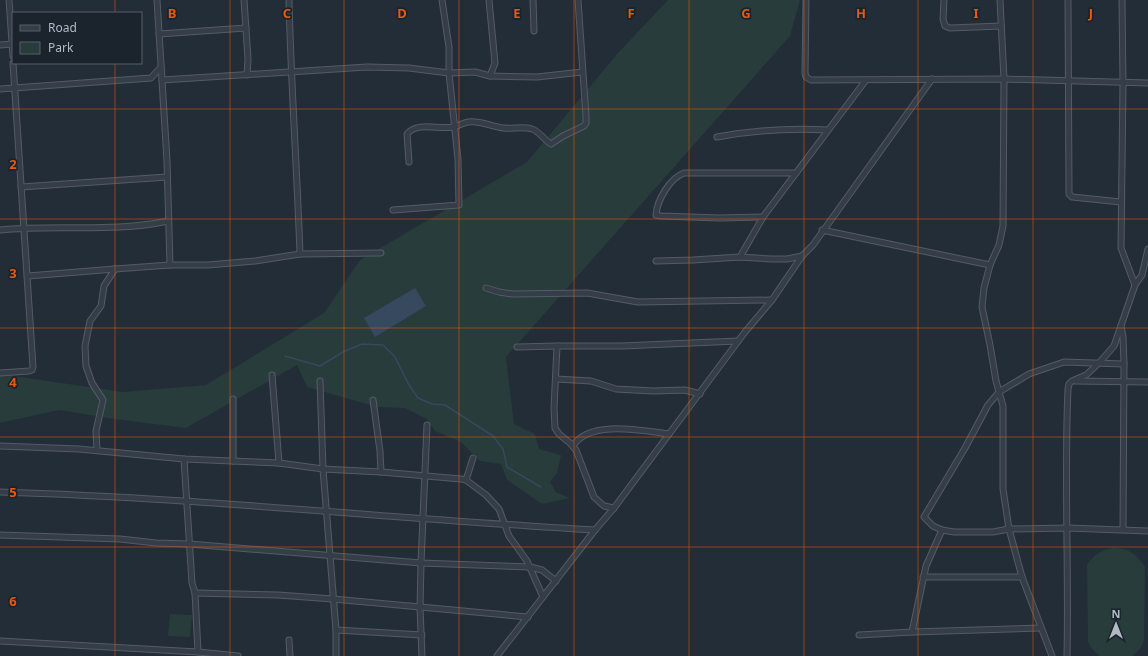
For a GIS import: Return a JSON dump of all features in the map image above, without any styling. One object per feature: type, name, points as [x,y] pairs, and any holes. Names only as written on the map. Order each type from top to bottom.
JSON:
[{"type":"street","points":[[0,45],[12,44],[9,0]]},
{"type":"street","points":[[157,0],[167,177],[170,265]]},
{"type":"street","points":[[244,0],[247,75]]},
{"type":"street","points":[[289,0],[300,254]]},
{"type":"street","points":[[393,210],[459,205],[458,159],[449,73],[449,47],[442,0]]},
{"type":"street","points":[[490,0],[495,63],[490,76]]},
{"type":"street","points":[[533,0],[534,32]]},
{"type":"street","points":[[409,162],[406,134],[411,129],[429,126],[439,128],[454,127],[468,122],[478,122],[506,128],[534,129],[551,144],[563,136],[582,128],[586,122],[578,0]]},
{"type":"street","points":[[806,0],[805,73],[806,77],[811,80],[1004,79],[1148,83]]},
{"type":"street","points":[[944,0],[943,18],[945,26],[950,28],[1001,26]]},
{"type":"street","points":[[1000,0],[1004,79],[1003,226],[999,245],[990,265],[984,288],[982,307],[988,331],[996,381],[1002,399],[1003,489],[1009,529],[1022,577],[1052,656]]},
{"type":"street","points":[[1068,0],[1069,194],[1072,197],[1121,202]]},
{"type":"street","points":[[1122,0],[1123,83],[1121,248],[1134,285]]},
{"type":"street","points":[[159,34],[246,28]]},
{"type":"street","points":[[0,373],[29,371],[32,370],[33,367],[28,276],[14,89],[14,64]]},
{"type":"street","points":[[0,89],[151,78],[161,67]]},
{"type":"street","points":[[162,80],[367,67],[409,68],[449,73],[474,72],[490,76],[537,77],[582,72]]},
{"type":"street","points":[[497,656],[614,508],[738,342],[772,300],[802,256],[813,245],[822,230],[932,79]]},
{"type":"street","points":[[740,257],[763,217],[866,80]]},
{"type":"street","points":[[717,137],[772,130],[828,130]]},
{"type":"street","points":[[763,217],[719,218],[656,215],[658,204],[667,188],[679,175],[684,173],[796,173]]},
{"type":"street","points":[[21,187],[167,177]]},
{"type":"street","points":[[0,230],[24,227],[72,229],[152,224],[168,221]]},
{"type":"street","points":[[822,230],[990,265]]},
{"type":"street","points":[[1068,656],[1068,528],[1066,466],[1068,389],[1069,384],[1072,381],[1086,375],[1114,346],[1134,285],[1142,275],[1148,249]]},
{"type":"street","points":[[28,276],[114,268],[255,262],[300,254],[381,253]]},
{"type":"street","points":[[656,261],[740,257],[787,259],[802,256]]},
{"type":"street","points":[[97,450],[96,432],[103,400],[92,383],[86,366],[85,346],[90,321],[101,306],[104,286],[114,268]]},
{"type":"street","points":[[486,288],[512,294],[586,293],[638,302],[772,300]]},
{"type":"street","points":[[1121,326],[1124,364],[1123,529]]},
{"type":"street","points":[[517,347],[622,346],[738,342]]},
{"type":"street","points":[[557,346],[554,408],[555,428],[559,434],[573,446],[580,459],[594,497],[604,506],[614,508]]},
{"type":"street","points":[[1124,364],[1059,363],[1029,374],[999,392],[988,405],[965,448],[924,517],[933,526],[942,530],[954,532],[993,532],[1009,529],[1068,528],[1148,531]]},
{"type":"street","points":[[272,375],[279,463]]},
{"type":"street","points":[[556,379],[591,381],[616,389],[654,391],[684,390],[700,394]]},
{"type":"street","points":[[320,381],[323,469],[336,630],[336,656]]},
{"type":"street","points":[[1072,381],[1148,382]]},
{"type":"street","points":[[233,399],[233,461]]},
{"type":"street","points":[[373,400],[380,451],[381,472]]},
{"type":"street","points":[[422,656],[420,608],[427,425]]},
{"type":"street","points":[[573,446],[582,436],[603,430],[669,434]]},
{"type":"street","points":[[0,452],[0,444],[97,450],[184,459],[279,463],[323,469],[425,475],[466,480],[486,495],[501,514],[511,540],[525,556],[543,598]]},
{"type":"street","points":[[466,480],[473,458]]},
{"type":"street","points":[[184,459],[188,502],[192,583],[196,593],[198,652]]},
{"type":"street","points":[[0,492],[91,494],[504,525],[596,530]]},
{"type":"street","points":[[0,530],[0,535],[113,538],[156,543],[189,544],[421,563],[530,567],[542,570],[556,581]]},
{"type":"street","points":[[912,632],[923,577],[930,555],[942,530]]},
{"type":"street","points":[[923,577],[1022,577]]},
{"type":"street","points":[[196,593],[333,598],[420,608],[528,616]]},
{"type":"street","points":[[859,635],[1041,628]]},
{"type":"street","points":[[336,630],[422,634]]},
{"type":"street","points":[[289,640],[290,656]]},
{"type":"street","points":[[0,641],[187,651],[238,656]]},
{"type":"street","points":[[183,656],[187,651]]},
{"type":"green space","points":[[668,0],[800,0],[790,36],[506,357],[514,424],[535,434],[539,449],[561,455],[557,473],[550,482],[556,492],[570,498],[542,504],[507,480],[501,464],[480,461],[461,442],[435,431],[427,419],[405,408],[377,407],[307,387],[297,365],[186,428],[59,410],[0,423],[0,374],[123,392],[206,385],[324,313],[360,260],[527,162],[618,53]]},
{"type":"green space","points":[[1112,548],[1123,549],[1131,552],[1145,567],[1144,641],[1140,649],[1132,656],[1100,656],[1092,649],[1088,642],[1087,565],[1098,554]]},
{"type":"green space","points":[[170,614],[192,615],[190,637],[168,636]]},
{"type":"water","points":[[415,288],[426,306],[375,337],[364,318]]},
{"type":"waterway","points":[[285,356],[320,366],[343,352],[362,344],[383,345],[395,357],[409,385],[418,398],[432,404],[445,405],[493,436],[503,449],[507,467],[541,487]]}]
